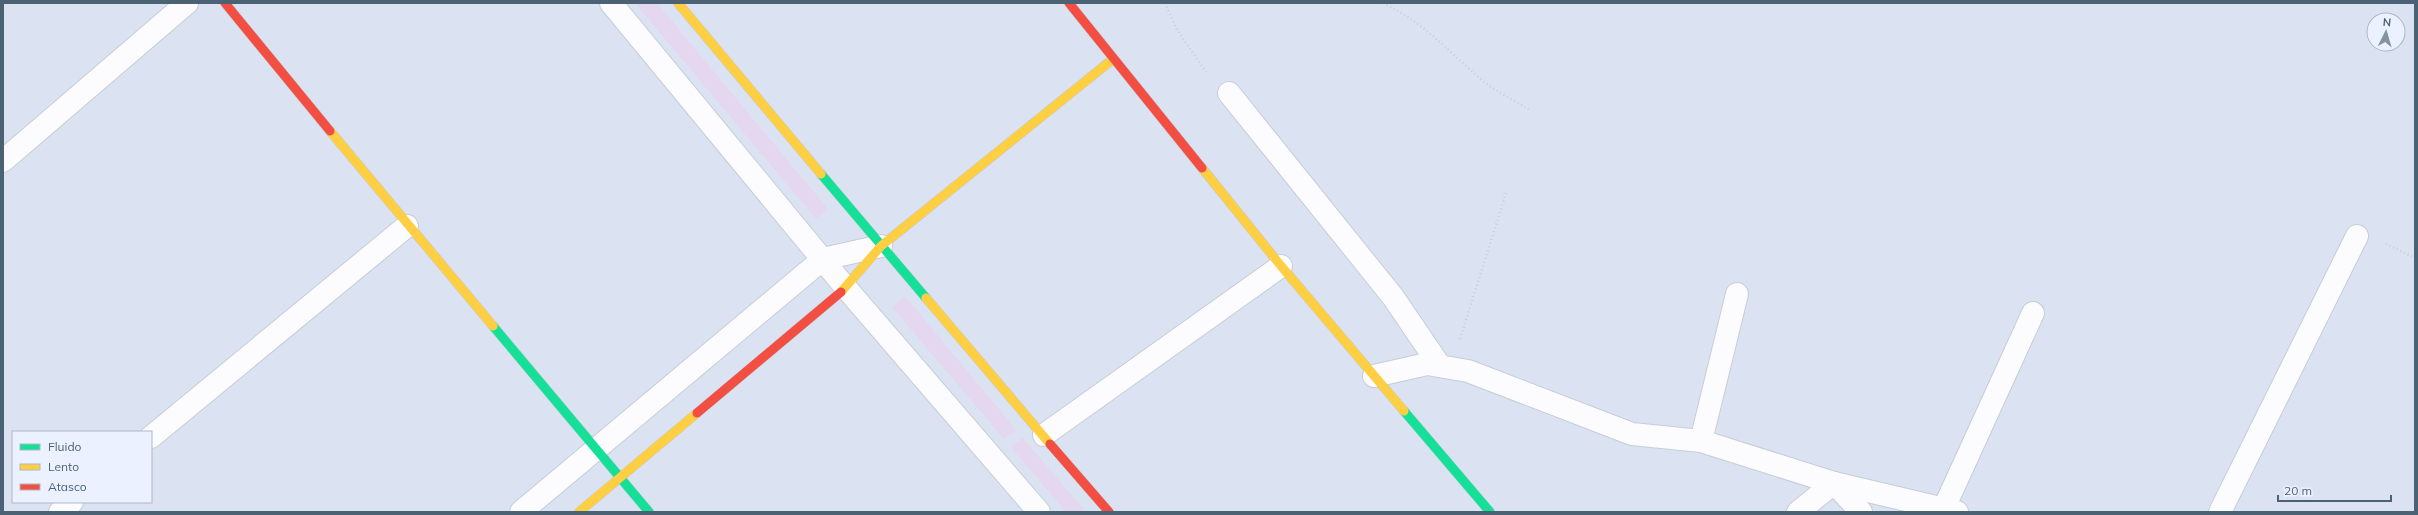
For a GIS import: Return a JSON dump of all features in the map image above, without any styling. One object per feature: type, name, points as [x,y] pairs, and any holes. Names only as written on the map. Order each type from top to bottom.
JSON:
[{"type":"street","points":[[3,161],[187,3]]},
{"type":"street","points":[[225,3],[407,226],[621,476],[649,512]]},
{"type":"street","points":[[611,3],[846,288],[1039,512]]},
{"type":"street","points":[[678,3],[881,246],[1109,512]]},
{"type":"street","points":[[1069,3],[1281,266],[1490,512]]},
{"type":"street","points":[[579,512],[846,288],[881,246],[1113,58]]},
{"type":"street","points":[[1230,93],[1393,296],[1445,367]]},
{"type":"street","points":[[152,436],[407,226]]},
{"type":"street","points":[[2220,512],[2357,236]]},
{"type":"street","points":[[521,512],[823,259],[881,246]]},
{"type":"street","points":[[1044,435],[1281,266]]},
{"type":"street","points":[[1701,441],[1737,294]]},
{"type":"street","points":[[1374,376],[1426,364],[1468,371],[1509,385],[1632,434],[1701,441],[1834,483],[1950,510],[2032,313]]},
{"type":"street","points":[[1798,512],[1834,483]]},
{"type":"street","points":[[1834,483],[1861,512]]},
{"type":"street","points":[[60,512],[71,503]]},
{"type":"path","points":[[1165,3],[1177,30],[1212,80],[1230,93]]},
{"type":"path","points":[[1383,3],[1401,12],[1436,36],[1484,82],[1530,110]]},
{"type":"path","points":[[1445,367],[1508,190]]},
{"type":"shaded area","points":[[3,3],[2415,3],[2415,512],[3,512]]},
{"type":"shaded area","points":[[635,3],[657,3],[828,209],[816,219]]},
{"type":"shaded area","points":[[905,296],[1016,430],[1004,439],[892,307]]},
{"type":"shaded area","points":[[1023,438],[1086,512],[1066,512],[1011,447]]},
{"type":"traffic: fast","points":[[821,174],[926,298]]},
{"type":"traffic: fast","points":[[493,326],[649,512]]},
{"type":"traffic: fast","points":[[1404,411],[1490,512]]},
{"type":"traffic: slow","points":[[678,3],[821,174]]},
{"type":"traffic: slow","points":[[841,292],[881,246],[1113,59]]},
{"type":"traffic: slow","points":[[330,131],[493,326]]},
{"type":"traffic: slow","points":[[1202,168],[1281,266],[1404,411]]},
{"type":"traffic: slow","points":[[926,298],[1050,444]]},
{"type":"traffic: slow","points":[[579,512],[697,413]]},
{"type":"traffic: jam","points":[[225,3],[330,131]]},
{"type":"traffic: jam","points":[[1069,3],[1202,168]]},
{"type":"traffic: jam","points":[[697,413],[841,292]]},
{"type":"traffic: jam","points":[[1050,444],[1109,512]]}]
